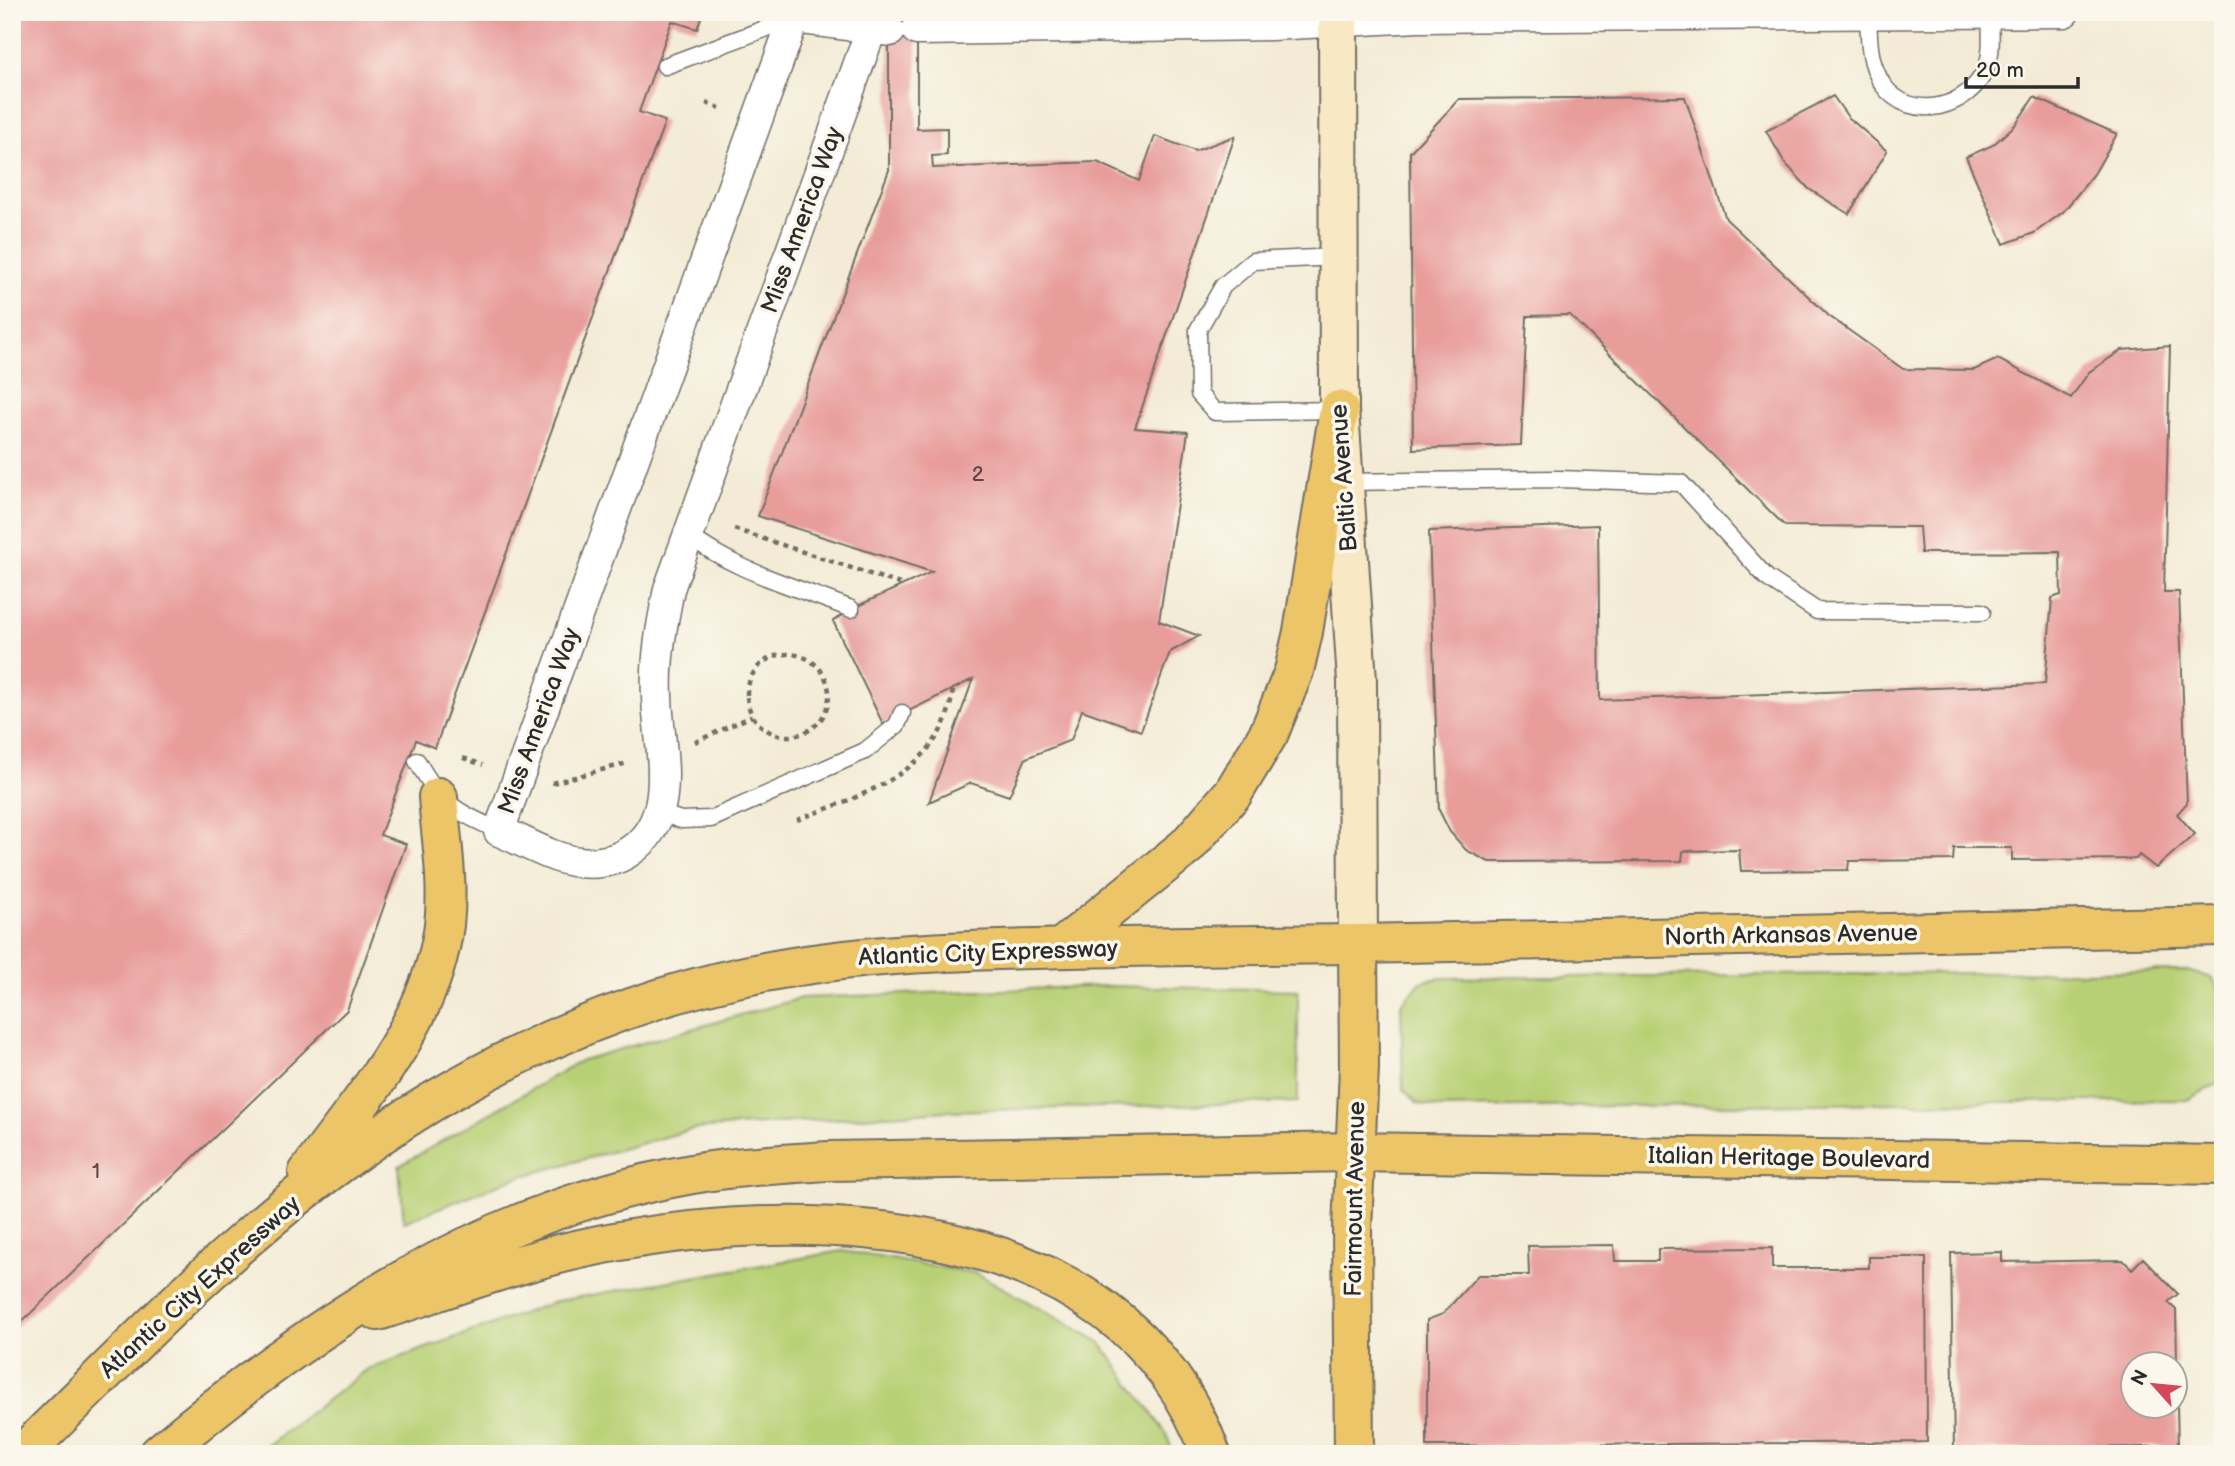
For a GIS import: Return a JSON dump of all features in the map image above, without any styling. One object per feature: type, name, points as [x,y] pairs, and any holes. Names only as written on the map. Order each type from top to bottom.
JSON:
[{"type":"main road","points":[[1061,948],[1187,846],[1233,793],[1269,733],[1283,704],[1300,645],[1339,410]]},
{"type":"main road","points":[[282,1209],[393,1054],[423,999],[444,926],[445,888],[438,797]]},
{"type":"main road","name":"North Arkansas Avenue","points":[[1358,944],[2223,926]]},
{"type":"main road","name":"Atlantic City Expressway","points":[[22,1454],[233,1250],[282,1209],[383,1133],[453,1089],[580,1026],[646,1003],[779,969],[846,959],[914,952],[1358,944]]},
{"type":"main road","name":"Fairmount Avenue","points":[[1354,1454],[1352,1229],[1358,944]]},
{"type":"main road","points":[[159,1454],[319,1329],[416,1271],[496,1232],[599,1196],[692,1174],[829,1161],[1355,1152]]},
{"type":"main road","name":"Italian Heritage Boulevard","points":[[1355,1152],[2223,1165]]},
{"type":"main road","points":[[319,1329],[566,1252],[631,1239],[686,1231],[800,1224],[902,1231],[985,1252],[1021,1265],[1093,1303],[1148,1349],[1191,1409],[1211,1454]]},
{"type":"street","points":[[790,14],[893,30],[1022,21],[1458,15],[2064,12]]},
{"type":"street","name":"Miss America Way","points":[[790,14],[499,831],[559,857],[592,863],[625,855],[640,844],[660,813],[663,777],[656,693],[669,589],[687,534],[893,30]]},
{"type":"street","name":"Baltic Avenue","points":[[1338,17],[1339,410],[1357,681],[1358,944]]},
{"type":"lane","points":[[1868,13],[1869,50],[1884,86],[1900,100],[1926,108],[1956,102],[1978,83],[1988,65],[1990,13]]},
{"type":"lane","points":[[665,66],[790,14]]},
{"type":"lane","points":[[1338,257],[1254,261],[1223,286],[1198,330],[1199,394],[1215,412],[1339,410]]},
{"type":"lane","points":[[1344,482],[1558,479],[1681,483],[1767,578],[1817,611],[1982,612]]},
{"type":"lane","points":[[687,534],[740,568],[851,610]]},
{"type":"lane","points":[[660,813],[681,820],[711,819],[865,751],[897,725],[902,713]]},
{"type":"lane","points":[[417,761],[438,797],[464,814],[499,831]]},
{"type":"path","points":[[706,103],[720,108]]},
{"type":"path","points":[[734,528],[903,585]]},
{"type":"path","points":[[788,653],[802,656],[815,663],[824,673],[829,686],[827,712],[810,731],[797,736],[771,733],[752,716],[747,695],[752,674],[774,656],[788,653]]},
{"type":"path","points":[[695,742],[752,716]]},
{"type":"path","points":[[463,758],[483,765]]},
{"type":"path","points":[[544,785],[638,760]]},
{"type":"green space","points":[[2188,971],[2212,978],[2223,995],[2223,1072],[2217,1084],[2187,1100],[1439,1108],[1417,1103],[1403,1089],[1401,1004],[1421,982],[1439,978]]},
{"type":"green space","points":[[1104,986],[1298,990],[1298,1102],[946,1111],[694,1129],[512,1179],[404,1222],[399,1166],[582,1060],[801,998]]},
{"type":"green space","points":[[842,1251],[976,1273],[1100,1342],[1166,1433],[1173,1454],[256,1454],[368,1369],[557,1301]]},
{"type":"building","points":[[12,12],[703,12],[697,29],[672,21],[639,112],[665,121],[435,748],[416,740],[380,835],[406,844],[347,1010],[12,1331]]},
{"type":"building","points":[[889,12],[917,12],[917,129],[947,128],[947,155],[932,156],[933,168],[1097,162],[1139,181],[1155,136],[1195,151],[1235,136],[1135,428],[1188,432],[1159,621],[1199,636],[1170,652],[1141,731],[1082,710],[1071,740],[1026,758],[1009,796],[971,783],[929,802],[973,679],[883,724],[833,621],[851,609],[932,572],[758,516],[889,170]]},
{"type":"building","points":[[1833,96],[1848,117],[1887,151],[1849,214],[1809,189],[1785,163],[1766,131]]},
{"type":"building","points":[[1685,97],[1726,219],[1829,316],[1903,369],[1974,370],[1998,359],[2071,398],[2089,372],[2122,350],[2170,346],[2164,592],[2179,592],[2187,803],[2177,814],[2195,834],[2156,868],[2139,855],[2136,859],[2012,860],[2012,848],[1954,848],[1953,860],[1849,861],[1848,870],[1741,871],[1739,850],[1683,851],[1682,861],[1489,862],[1466,850],[1450,832],[1439,810],[1429,531],[1598,525],[1600,700],[2045,684],[2052,598],[2061,595],[2060,552],[1921,553],[1919,527],[1785,526],[1570,315],[1527,316],[1521,445],[1413,449],[1410,152],[1459,99]]},
{"type":"building","points":[[2034,97],[2117,134],[2094,174],[2063,212],[2034,233],[2004,244],[1966,157],[1993,145],[2015,125]]},
{"type":"building","points":[[1614,1245],[1615,1261],[1658,1261],[1658,1249],[1772,1248],[1772,1268],[1869,1268],[1869,1257],[1926,1257],[1927,1442],[1427,1446],[1427,1320],[1443,1314],[1478,1275],[1529,1275],[1528,1246]]},
{"type":"building","points":[[2002,1252],[2002,1262],[2123,1260],[2132,1269],[2143,1258],[2178,1294],[2168,1302],[2176,1310],[2177,1350],[2120,1350],[2120,1420],[2177,1420],[2178,1446],[1954,1451],[1951,1253]]}]
